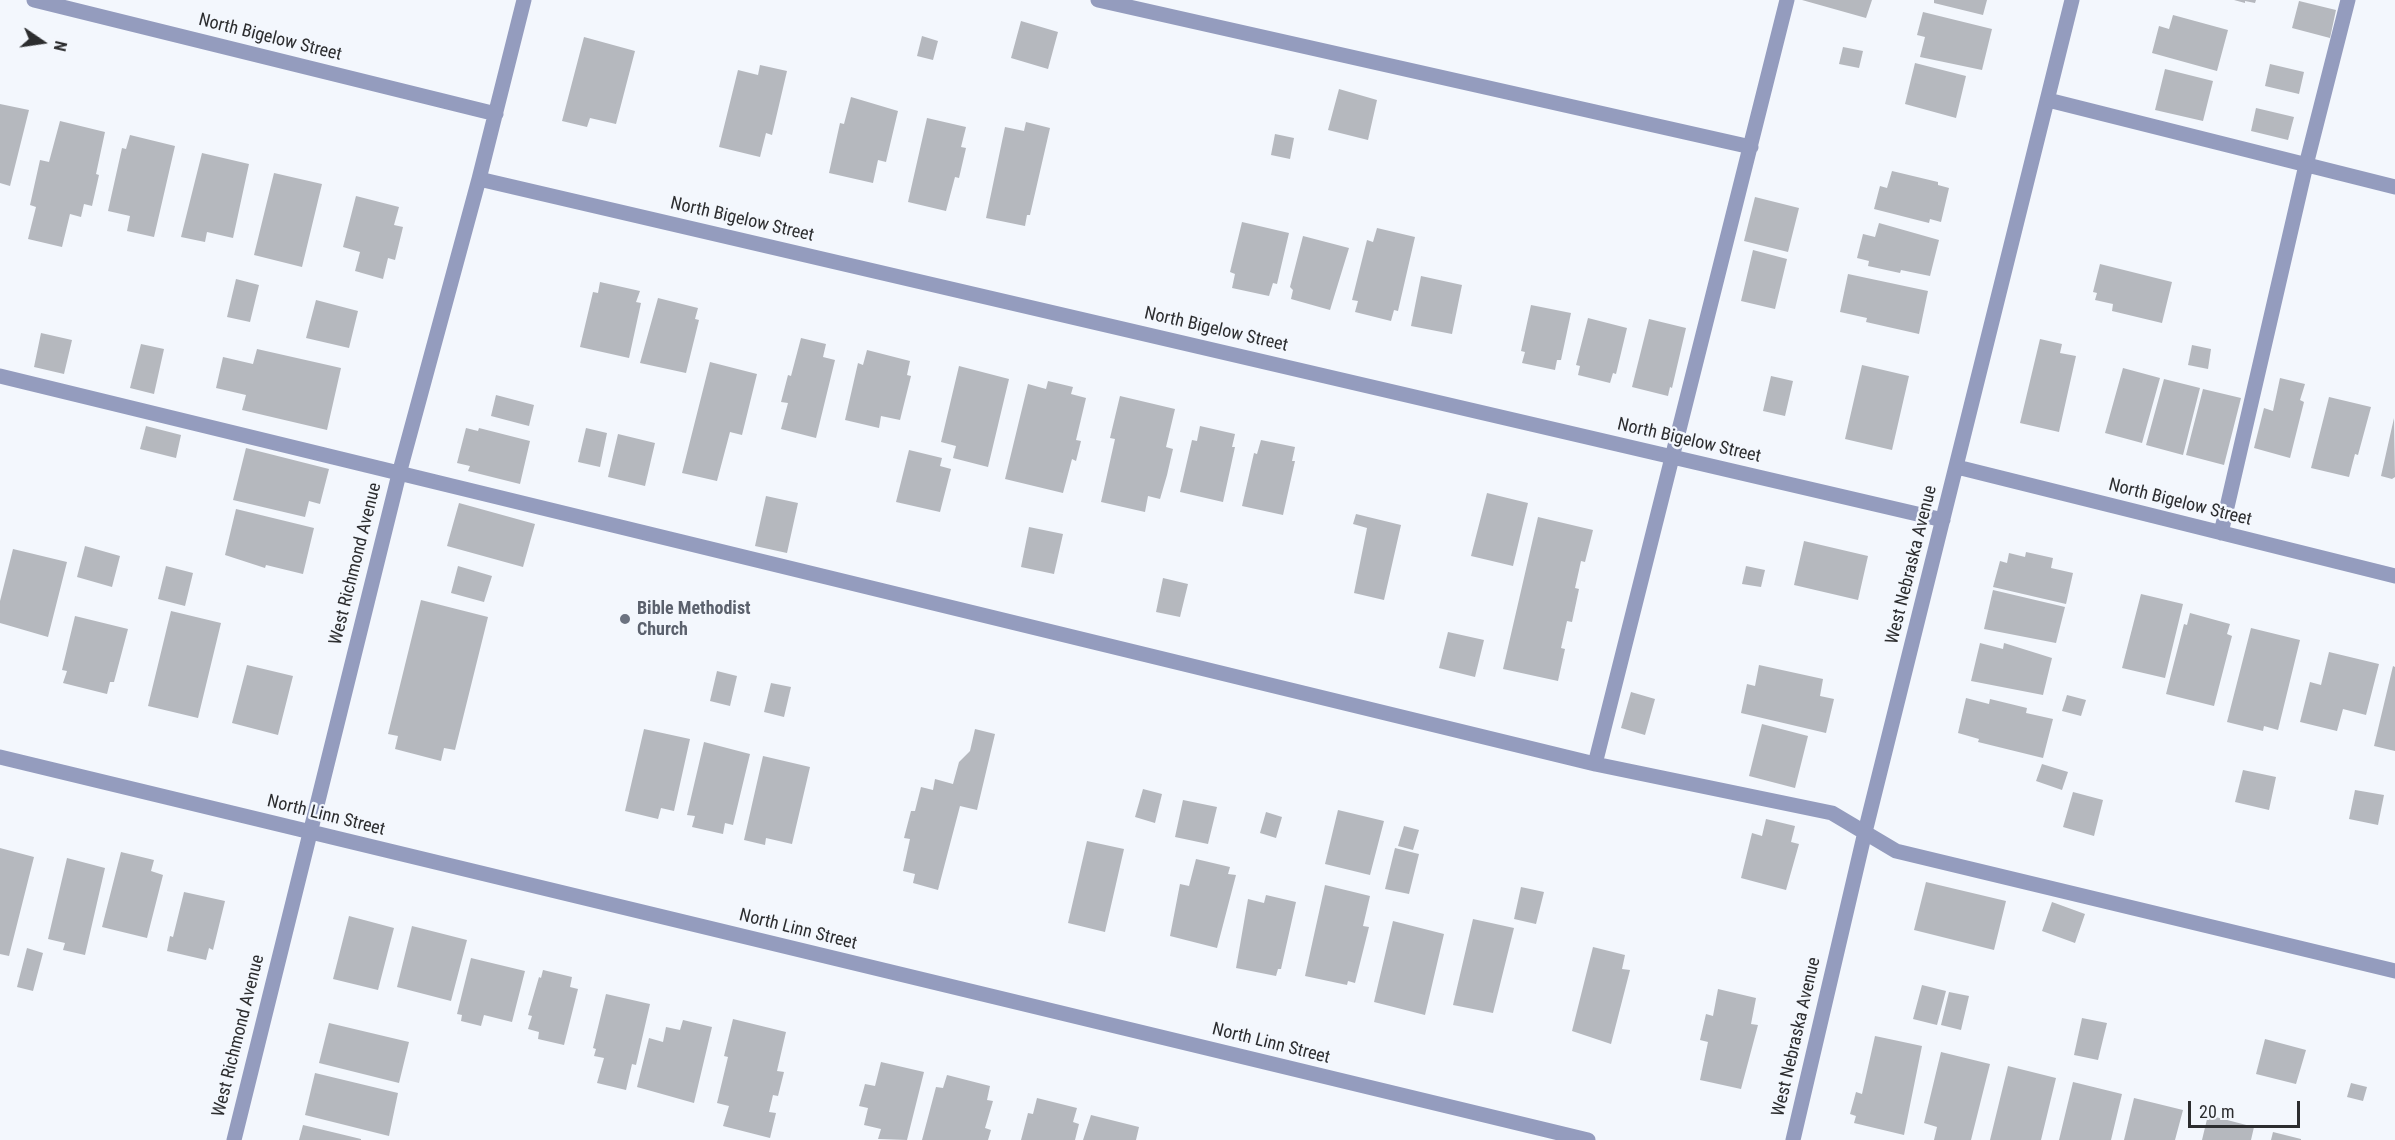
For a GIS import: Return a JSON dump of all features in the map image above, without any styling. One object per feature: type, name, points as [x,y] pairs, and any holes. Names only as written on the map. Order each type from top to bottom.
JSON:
[{"type":"street","name":"North Bigelow Street","points":[[34,0],[496,114]]},
{"type":"street","name":"West Richmond Avenue","points":[[234,1140],[399,474],[479,179],[524,0]]},
{"type":"street","points":[[1098,0],[1751,147]]},
{"type":"street","points":[[1595,764],[1787,0]]},
{"type":"street","name":"West Nebraska Avenue","points":[[1792,1140],[1865,832],[2072,0]]},
{"type":"street","points":[[2221,533],[2306,165],[2349,0]]},
{"type":"street","points":[[2048,100],[2395,187]]},
{"type":"street","name":"North Bigelow Street","points":[[479,179],[1943,520]]},
{"type":"street","points":[[0,376],[1595,764],[1832,813],[1896,851],[2395,971]]},
{"type":"street","name":"North Bigelow Street","points":[[1957,467],[2395,576]]},
{"type":"street","name":"North Linn Street","points":[[0,757],[1588,1140]]},
{"type":"building","points":[[1802,0],[1872,0],[1866,18]]},
{"type":"building","points":[[1934,0],[1987,0],[1983,15],[1934,3]]},
{"type":"building","points":[[2234,0],[2256,0],[2255,3],[2245,1],[2245,3]]},
{"type":"building","points":[[2299,1],[2336,10],[2330,38],[2292,28]]},
{"type":"building","points":[[1923,12],[1992,29],[1982,70],[1920,57],[1925,37],[1917,35]]},
{"type":"building","points":[[2173,15],[2228,30],[2217,71],[2152,53],[2159,26],[2169,29]]},
{"type":"building","points":[[1021,21],[1058,32],[1048,69],[1011,58]]},
{"type":"building","points":[[922,36],[938,41],[933,60],[917,56]]},
{"type":"building","points":[[584,37],[635,51],[616,124],[590,118],[587,127],[562,121]]},
{"type":"building","points":[[1843,47],[1863,51],[1859,68],[1839,64]]},
{"type":"building","points":[[1915,63],[1966,76],[1956,118],[1905,104]]},
{"type":"building","points":[[2270,64],[2304,72],[2299,94],[2265,86]]},
{"type":"building","points":[[760,65],[787,71],[772,135],[766,133],[760,157],[719,147],[738,70],[758,75]]},
{"type":"building","points":[[2165,69],[2213,81],[2203,121],[2155,110]]},
{"type":"building","points":[[1339,89],[1377,100],[1368,140],[1328,130]]},
{"type":"building","points":[[851,97],[898,111],[886,162],[878,160],[873,183],[829,173],[840,123],[844,124]]},
{"type":"building","points":[[0,104],[29,110],[10,186],[0,183]]},
{"type":"building","points":[[2256,108],[2294,117],[2288,140],[2251,131]]},
{"type":"building","points":[[927,118],[966,127],[961,147],[966,148],[959,178],[955,177],[946,211],[908,202]]},
{"type":"building","points":[[60,121],[105,132],[92,206],[84,204],[81,217],[70,214],[62,247],[28,239],[36,207],[30,205],[40,160],[49,162]]},
{"type":"building","points":[[1026,122],[1050,128],[1030,215],[1027,215],[1025,226],[986,218],[1005,127],[1024,131]]},
{"type":"building","points":[[1275,134],[1294,138],[1290,159],[1271,155]]},
{"type":"building","points":[[130,135],[175,146],[154,237],[127,231],[130,216],[108,211],[122,148],[126,149]]},
{"type":"building","points":[[202,153],[249,164],[233,238],[207,232],[205,242],[181,237]]},
{"type":"building","points":[[1892,171],[1938,182],[1938,185],[1949,188],[1941,222],[1930,219],[1929,223],[1874,209],[1880,186],[1887,188]]},
{"type":"building","points":[[274,173],[322,184],[302,267],[254,255]]},
{"type":"building","points":[[356,196],[399,207],[394,225],[403,227],[395,260],[388,258],[383,279],[355,271],[360,252],[343,247]]},
{"type":"building","points":[[1755,197],[1799,208],[1788,252],[1744,241]]},
{"type":"building","points":[[1242,222],[1289,233],[1277,284],[1273,283],[1269,296],[1232,288],[1235,274],[1230,272]]},
{"type":"building","points":[[1879,223],[1939,240],[1930,276],[1901,270],[1900,273],[1868,266],[1869,261],[1857,258],[1863,234],[1875,237]]},
{"type":"building","points":[[1377,228],[1415,237],[1398,311],[1394,310],[1391,321],[1355,312],[1358,301],[1352,300],[1367,240],[1373,242]]},
{"type":"building","points":[[1303,236],[1349,248],[1330,310],[1291,299],[1293,290],[1290,287]]},
{"type":"building","points":[[1753,250],[1787,259],[1775,309],[1741,301]]},
{"type":"building","points":[[2100,264],[2172,282],[2162,323],[2112,311],[2113,304],[2095,300],[2097,293],[2093,292]]},
{"type":"building","points":[[1848,274],[1928,291],[1919,334],[1866,322],[1867,318],[1840,312]]},
{"type":"building","points":[[1421,276],[1462,285],[1452,334],[1411,326]]},
{"type":"building","points":[[236,279],[259,285],[250,322],[227,317]]},
{"type":"building","points":[[600,282],[640,291],[636,302],[641,303],[629,358],[580,347],[593,292],[598,293]]},
{"type":"building","points":[[658,298],[698,308],[695,319],[699,320],[686,373],[640,363]]},
{"type":"building","points":[[316,300],[358,311],[349,348],[306,338]]},
{"type":"building","points":[[1531,305],[1571,313],[1561,360],[1557,360],[1555,370],[1522,363],[1525,352],[1521,351]]},
{"type":"building","points":[[1588,318],[1627,328],[1616,374],[1613,373],[1610,383],[1578,375],[1580,366],[1576,365]]},
{"type":"building","points":[[1649,319],[1686,328],[1672,388],[1670,387],[1668,396],[1632,387]]},
{"type":"building","points":[[41,333],[72,340],[64,374],[34,367]]},
{"type":"building","points":[[801,338],[826,344],[823,357],[835,360],[816,438],[781,429],[788,403],[781,402]]},
{"type":"building","points":[[2040,339],[2062,344],[2060,353],[2076,356],[2059,432],[2020,423]]},
{"type":"building","points":[[141,344],[164,349],[154,394],[130,388]]},
{"type":"building","points":[[2192,345],[2211,349],[2208,369],[2188,365]]},
{"type":"building","points":[[257,349],[341,368],[327,430],[242,410],[246,395],[216,388],[223,357],[253,364]]},
{"type":"building","points":[[867,350],[910,361],[907,375],[911,376],[900,420],[881,416],[879,428],[845,420],[858,363],[863,365]]},
{"type":"building","points":[[710,362],[757,374],[742,435],[730,432],[717,481],[682,473]]},
{"type":"building","points":[[1862,365],[1909,376],[1892,450],[1845,439]]},
{"type":"building","points":[[959,366],[1009,379],[988,467],[953,458],[956,446],[941,442]]},
{"type":"building","points":[[2123,368],[2160,378],[2142,443],[2105,433]]},
{"type":"building","points":[[1771,376],[1793,381],[1785,416],[1763,411]]},
{"type":"building","points":[[2280,378],[2305,384],[2300,400],[2304,402],[2290,458],[2254,448],[2264,408],[2273,411]]},
{"type":"building","points":[[2164,379],[2200,388],[2183,455],[2146,445]]},
{"type":"building","points":[[1048,381],[1073,387],[1071,394],[1086,398],[1076,440],[1081,441],[1076,461],[1072,459],[1063,493],[1005,479],[1028,384],[1046,389]]},
{"type":"building","points":[[2203,389],[2241,398],[2224,465],[2186,455]]},
{"type":"building","points":[[496,395],[534,405],[529,426],[491,416]]},
{"type":"building","points":[[1120,396],[1175,409],[1166,447],[1173,449],[1167,475],[1160,499],[1148,496],[1145,512],[1101,502],[1115,439],[1110,438]]},
{"type":"building","points":[[2329,397],[2371,407],[2358,455],[2355,454],[2349,477],[2311,468]]},
{"type":"building","points":[[2394,418],[2395,477],[2392,479],[2381,476]]},
{"type":"building","points":[[146,426],[181,435],[176,458],[140,449]]},
{"type":"building","points":[[1200,426],[1235,434],[1232,447],[1235,447],[1223,502],[1180,492],[1192,440],[1197,441]]},
{"type":"building","points":[[466,428],[478,431],[479,428],[530,441],[520,484],[468,471],[470,466],[457,463]]},
{"type":"building","points":[[586,428],[607,433],[600,467],[578,462]]},
{"type":"building","points":[[618,434],[655,443],[645,486],[608,477]]},
{"type":"building","points":[[1261,440],[1295,447],[1292,461],[1295,461],[1283,515],[1242,506],[1254,453],[1257,454]]},
{"type":"building","points":[[246,448],[329,469],[320,504],[309,501],[305,517],[233,500]]},
{"type":"building","points":[[909,450],[942,458],[940,466],[951,469],[940,512],[896,502]]},
{"type":"building","points":[[1487,493],[1528,503],[1513,566],[1471,556]]},
{"type":"building","points":[[766,496],[798,503],[787,553],[755,546]]},
{"type":"building","points":[[459,503],[535,524],[523,567],[447,546]]},
{"type":"building","points":[[236,509],[314,528],[303,574],[266,565],[265,568],[225,555]]},
{"type":"building","points":[[1356,514],[1401,525],[1384,600],[1354,593],[1367,528],[1353,524]]},
{"type":"building","points":[[1538,517],[1593,530],[1585,562],[1581,561],[1575,588],[1579,589],[1572,622],[1567,621],[1561,648],[1565,649],[1558,681],[1503,669]]},
{"type":"building","points":[[1029,527],[1063,534],[1054,574],[1021,567]]},
{"type":"building","points":[[1804,541],[1868,556],[1858,600],[1794,585]]},
{"type":"building","points":[[85,546],[120,556],[112,587],[77,577]]},
{"type":"building","points":[[13,549],[67,562],[48,637],[0,623],[0,601]]},
{"type":"building","points":[[2026,552],[2053,558],[2051,568],[2073,573],[2066,604],[1993,587],[2000,561],[2007,563],[2009,553],[2025,557]]},
{"type":"building","points":[[166,566],[193,573],[185,606],[158,599]]},
{"type":"building","points":[[458,566],[492,576],[484,602],[451,593]]},
{"type":"building","points":[[1746,566],[1765,570],[1761,587],[1742,584]]},
{"type":"building","points":[[1163,578],[1188,584],[1180,617],[1156,612]]},
{"type":"building","points":[[1993,590],[2065,607],[2056,643],[1984,629]]},
{"type":"building","points":[[2141,594],[2183,604],[2165,678],[2122,668]]},
{"type":"building","points":[[421,600],[488,617],[455,750],[444,748],[441,761],[395,749],[398,736],[388,734]]},
{"type":"building","points":[[171,611],[221,623],[198,718],[148,706]]},
{"type":"building","points":[[2190,613],[2230,624],[2227,634],[2232,636],[2214,706],[2166,694],[2184,624],[2187,625]]},
{"type":"building","points":[[75,616],[128,629],[114,682],[110,682],[107,694],[63,683],[67,671],[62,670]]},
{"type":"building","points":[[2251,628],[2300,640],[2278,730],[2264,726],[2263,731],[2227,722]]},
{"type":"building","points":[[1448,632],[1484,640],[1475,677],[1439,668]]},
{"type":"building","points":[[1980,643],[2003,649],[2004,643],[2052,658],[2043,695],[1971,681]]},
{"type":"building","points":[[2329,652],[2379,664],[2366,715],[2343,709],[2337,731],[2300,722],[2310,682],[2321,685]]},
{"type":"building","points":[[247,665],[293,676],[278,735],[232,723]]},
{"type":"building","points":[[1759,665],[1823,679],[1820,696],[1834,699],[1826,733],[1741,713],[1747,684],[1755,686]]},
{"type":"building","points":[[2393,666],[2395,667],[2395,751],[2374,746]]},
{"type":"building","points":[[717,671],[737,676],[730,706],[710,701]]},
{"type":"building","points":[[771,683],[791,687],[784,717],[764,712]]},
{"type":"building","points":[[1631,692],[1655,699],[1645,735],[1621,728]]},
{"type":"building","points":[[2067,695],[2086,700],[2081,716],[2062,711]]},
{"type":"building","points":[[1966,698],[1989,704],[1990,699],[2027,708],[2026,713],[2053,719],[2043,758],[1978,742],[1979,739],[1958,733]]},
{"type":"building","points":[[1762,724],[1808,736],[1795,788],[1749,776]]},
{"type":"building","points":[[644,729],[690,739],[674,811],[661,808],[658,819],[625,811]]},
{"type":"building","points":[[975,729],[995,734],[977,810],[960,806],[938,890],[913,883],[915,874],[903,871],[910,839],[904,838],[911,811],[915,811],[921,787],[933,790],[935,779],[953,784],[959,762],[970,751]]},
{"type":"building","points":[[704,742],[750,754],[733,825],[725,823],[723,834],[692,827],[695,816],[687,815]]},
{"type":"building","points":[[763,756],[810,767],[792,844],[766,838],[765,845],[744,840]]},
{"type":"building","points":[[2042,764],[2068,772],[2062,790],[2036,781]]},
{"type":"building","points":[[2243,770],[2276,777],[2269,810],[2235,802]]},
{"type":"building","points":[[1143,789],[1162,794],[1155,823],[1135,817]]},
{"type":"building","points":[[2355,790],[2384,795],[2378,825],[2349,819]]},
{"type":"building","points":[[2073,792],[2103,800],[2094,836],[2063,827]]},
{"type":"building","points":[[1183,800],[1217,807],[1208,844],[1175,837]]},
{"type":"building","points":[[1338,810],[1384,821],[1370,875],[1325,864]]},
{"type":"building","points":[[1266,812],[1282,817],[1276,838],[1260,833]]},
{"type":"building","points":[[1766,819],[1795,826],[1791,842],[1799,844],[1786,890],[1741,878],[1752,833],[1762,836]]},
{"type":"building","points":[[1404,826],[1419,830],[1413,850],[1398,846]]},
{"type":"building","points":[[1087,841],[1124,849],[1105,932],[1068,923]]},
{"type":"building","points":[[0,848],[34,857],[9,956],[0,954]]},
{"type":"building","points":[[1395,848],[1419,854],[1409,894],[1385,889]]},
{"type":"building","points":[[121,852],[154,860],[151,871],[163,875],[147,938],[102,927]]},
{"type":"building","points":[[67,858],[105,868],[85,955],[63,950],[65,943],[48,939]]},
{"type":"building","points":[[1196,859],[1230,867],[1228,874],[1236,875],[1217,948],[1170,936],[1180,884],[1189,886]]},
{"type":"building","points":[[1926,882],[2006,901],[1994,950],[1914,930]]},
{"type":"building","points":[[1325,885],[1370,896],[1363,926],[1369,927],[1355,983],[1348,981],[1347,985],[1305,976]]},
{"type":"building","points":[[1521,887],[1544,892],[1536,924],[1514,919]]},
{"type":"building","points":[[184,892],[225,901],[213,950],[209,948],[206,960],[167,951],[170,936],[173,937]]},
{"type":"building","points":[[1266,895],[1296,902],[1281,969],[1278,969],[1276,976],[1236,968],[1248,899],[1264,903]]},
{"type":"building","points":[[2052,902],[2085,914],[2075,943],[2042,931]]},
{"type":"building","points":[[349,916],[394,928],[378,990],[333,979]]},
{"type":"building","points":[[1473,919],[1514,928],[1493,1013],[1453,1005]]},
{"type":"building","points":[[1393,921],[1444,934],[1425,1015],[1374,1002]]},
{"type":"building","points":[[412,926],[467,940],[451,1001],[397,987]]},
{"type":"building","points":[[1593,947],[1625,955],[1622,969],[1630,970],[1611,1044],[1572,1031]]},
{"type":"building","points":[[27,948],[43,953],[33,991],[17,987]]},
{"type":"building","points":[[471,958],[525,971],[512,1022],[484,1015],[481,1026],[461,1021],[462,1015],[457,1014]]},
{"type":"building","points":[[543,970],[572,977],[570,987],[578,989],[564,1045],[538,1039],[539,1032],[528,1029],[532,1016],[528,1015]]},
{"type":"building","points":[[1922,985],[1946,991],[1937,1025],[1913,1019]]},
{"type":"building","points":[[1718,989],[1756,998],[1751,1024],[1758,1025],[1741,1089],[1700,1080],[1708,1042],[1700,1040],[1706,1014],[1713,1016]]},
{"type":"building","points":[[1949,992],[1969,996],[1961,1030],[1941,1025]]},
{"type":"building","points":[[606,994],[650,1004],[636,1065],[632,1064],[626,1090],[597,1083],[604,1058],[594,1056],[596,1049],[593,1048]]},
{"type":"building","points":[[2082,1018],[2107,1023],[2098,1060],[2074,1055]]},
{"type":"building","points":[[733,1019],[786,1032],[777,1071],[784,1072],[778,1096],[773,1095],[769,1112],[776,1113],[770,1138],[723,1126],[729,1106],[717,1103],[728,1057],[724,1056]]},
{"type":"building","points":[[683,1020],[712,1027],[694,1103],[637,1087],[649,1038],[663,1042],[666,1027],[680,1030]]},
{"type":"building","points":[[329,1023],[409,1042],[399,1083],[319,1063]]},
{"type":"building","points":[[1875,1036],[1922,1046],[1904,1135],[1854,1123],[1856,1116],[1850,1114],[1856,1092],[1862,1094]]},
{"type":"building","points":[[2265,1039],[2306,1050],[2296,1084],[2256,1074]]},
{"type":"building","points":[[1941,1052],[1990,1064],[1971,1140],[1934,1140],[1937,1127],[1924,1123]]},
{"type":"building","points":[[881,1062],[924,1072],[907,1140],[878,1139],[881,1129],[864,1125],[868,1108],[859,1106],[865,1084],[875,1086]]},
{"type":"building","points":[[2008,1066],[2056,1078],[2041,1140],[1990,1140]]},
{"type":"building","points":[[315,1073],[398,1093],[389,1136],[305,1115]]},
{"type":"building","points":[[947,1075],[990,1086],[987,1100],[993,1101],[985,1128],[991,1130],[988,1140],[922,1140],[936,1087],[943,1088]]},
{"type":"building","points":[[2073,1082],[2122,1094],[2111,1140],[2059,1140]]},
{"type":"building","points":[[2351,1083],[2367,1087],[2363,1101],[2347,1097]]},
{"type":"building","points":[[1037,1098],[1077,1108],[1073,1122],[1079,1124],[1075,1140],[1021,1140],[1028,1113],[1033,1114]]},
{"type":"building","points":[[2134,1098],[2183,1110],[2175,1140],[2124,1140]]},
{"type":"building","points":[[1091,1115],[1139,1127],[1136,1140],[1083,1140]]},
{"type":"building","points":[[2208,1115],[2254,1127],[2251,1140],[2202,1140]]},
{"type":"building","points":[[303,1125],[361,1139],[361,1140],[299,1140]]},
{"type":"building","points":[[2273,1132],[2301,1139],[2301,1140],[2271,1140]]},
{"type":"place","name":"Bible Methodist Church","points":[[625,619]]}]
